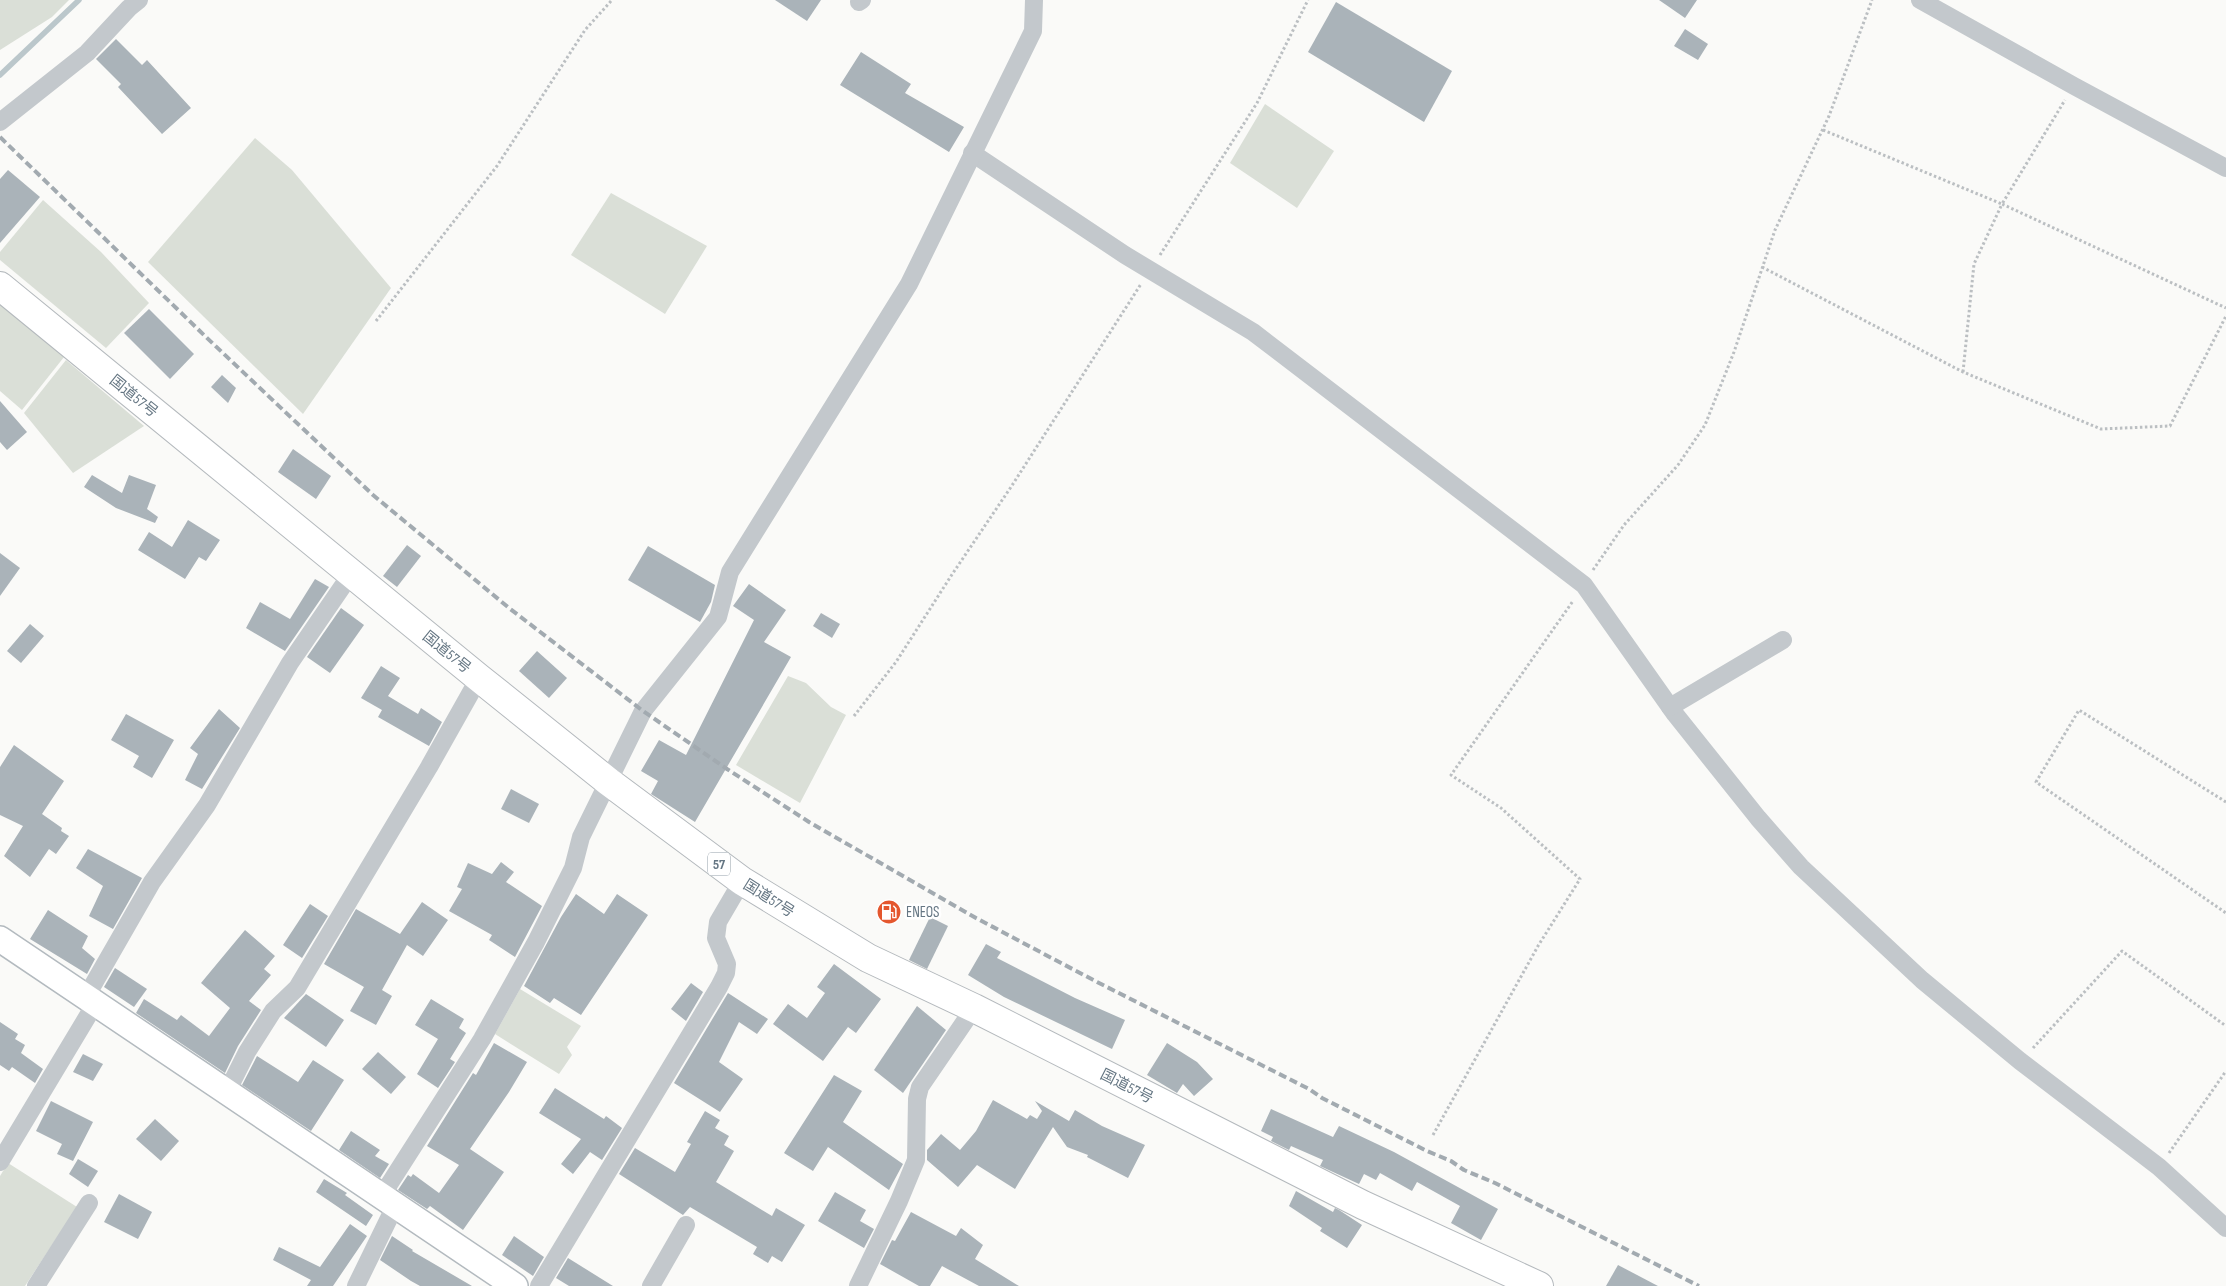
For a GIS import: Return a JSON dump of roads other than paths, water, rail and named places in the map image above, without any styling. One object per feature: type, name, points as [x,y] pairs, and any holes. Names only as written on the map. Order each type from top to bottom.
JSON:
[{"type":"highway","name":"国道57号","points":[[0,286],[479,678],[609,782],[742,882],[868,958],[974,1008],[1364,1205],[1539,1286]]},
{"type":"street","points":[[0,122],[87,53],[129,8],[139,0]]},
{"type":"street","points":[[356,1286],[388,1202],[536,942],[573,868],[581,837],[643,711],[718,617],[730,572],[909,284],[1032,31],[1034,0]]},
{"type":"street","points":[[1920,0],[2226,168]]},
{"type":"street","points":[[972,153],[1150,270],[1253,332],[1584,585],[1670,707],[1758,818],[1801,867],[1922,980],[2020,1061],[2159,1167],[2226,1228]]},
{"type":"street","points":[[0,1162],[91,1000],[152,882],[207,805],[290,664],[351,574]]},
{"type":"street","points":[[1670,707],[1783,640]]},
{"type":"street","points":[[227,1092],[247,1052],[273,1011],[297,988],[424,776],[479,678]]},
{"type":"street","points":[[539,1286],[719,987],[726,973],[727,964],[716,938],[718,922],[742,882]]},
{"type":"street","points":[[0,939],[514,1286]]},
{"type":"street","points":[[858,1286],[916,1160],[917,1099],[920,1087],[974,1008]]},
{"type":"street","points":[[36,1286],[89,1203]]},
{"type":"street","points":[[651,1286],[686,1225]]},
{"type":"waterway","points":[[0,75],[79,0]]},
{"type":"railway","points":[[0,137],[206,337],[373,495],[509,608],[643,711],[727,769],[809,822],[976,918],[1097,982],[1309,1089],[1322,1098],[1699,1286]]},
{"type":"place","name":"ENEOS","points":[[889,912]]}]
